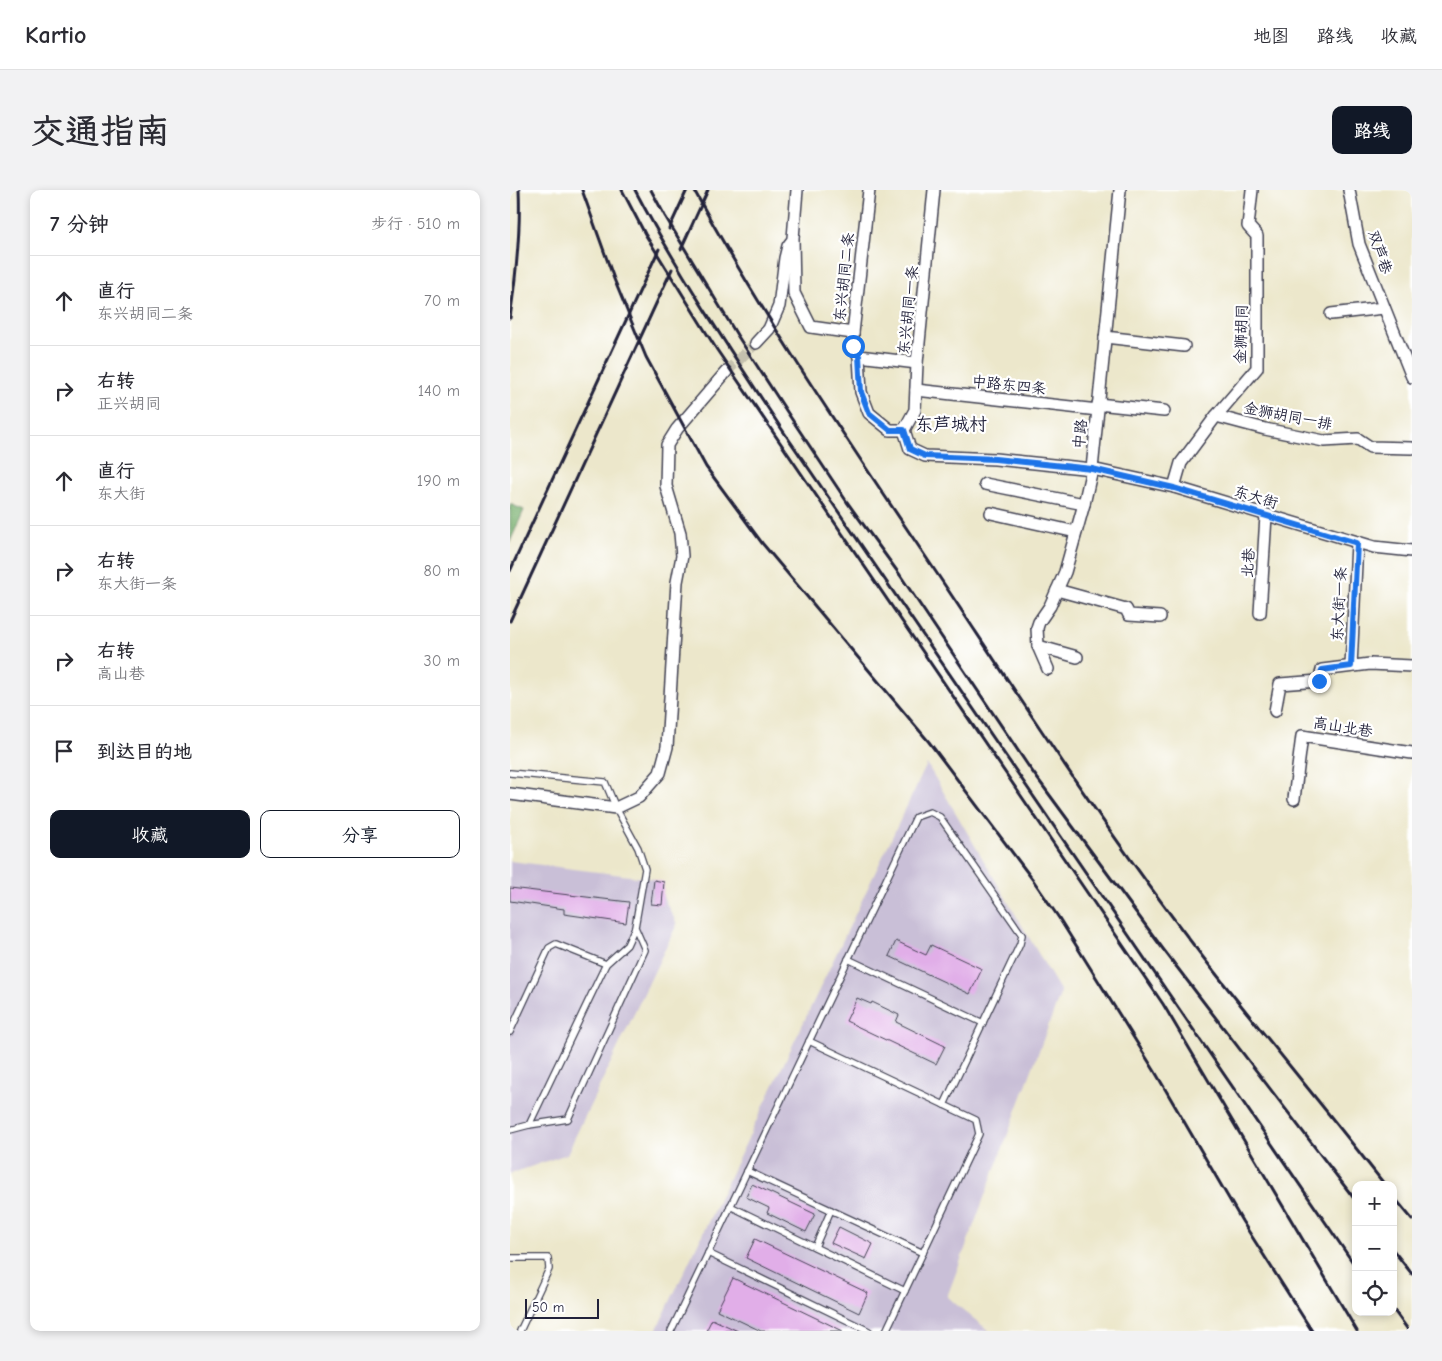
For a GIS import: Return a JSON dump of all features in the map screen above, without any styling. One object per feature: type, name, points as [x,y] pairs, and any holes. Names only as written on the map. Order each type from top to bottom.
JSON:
[{"type":"street","points":[[797,190],[793,238],[794,293],[811,327],[853,334]]},
{"type":"street","name":"东兴胡同二条","points":[[869,190],[853,346],[859,356],[861,392],[869,413],[890,430],[904,430]]},
{"type":"street","name":"东兴胡同一条","points":[[904,430],[915,410],[917,364],[934,190]]},
{"type":"street","name":"中路","points":[[1048,669],[1038,646],[1037,628],[1050,606],[1065,572],[1092,469],[1120,190]]},
{"type":"street","name":"金狮胡同","points":[[1174,488],[1181,463],[1216,416],[1257,368],[1258,236],[1248,226],[1252,190]]},
{"type":"street","name":"双芦巷","points":[[1349,190],[1359,244],[1384,308],[1408,358],[1412,377]]},
{"type":"street","points":[[756,343],[769,329],[779,306],[785,258],[788,246],[793,238]]},
{"type":"street","points":[[1331,314],[1384,308]]},
{"type":"street","points":[[1105,337],[1184,346]]},
{"type":"street","points":[[859,356],[917,364]]},
{"type":"street","points":[[510,794],[616,808],[639,797],[660,773],[667,747],[677,582],[682,556],[680,533],[666,486],[667,445],[677,428],[726,372]]},
{"type":"street","name":"中路东四条","points":[[916,390],[1098,407],[1164,411]]},
{"type":"street","name":"金狮胡同一排","points":[[1216,416],[1265,429],[1324,441],[1358,439],[1370,447],[1412,448]]},
{"type":"street","name":"东大街","points":[[904,430],[910,449],[925,456],[995,459],[1092,469],[1174,488],[1374,548],[1412,550]]},
{"type":"street","points":[[985,484],[1084,504]]},
{"type":"street","points":[[992,513],[1076,532]]},
{"type":"street","name":"北巷","points":[[1260,613],[1266,516]]},
{"type":"street","name":"东大街一条","points":[[1351,666],[1357,543]]},
{"type":"street","points":[[1057,590],[1126,609],[1129,615],[1160,616]]},
{"type":"street","points":[[1038,646],[1077,657]]},
{"type":"street","points":[[1275,711],[1280,684],[1319,681],[1322,670],[1370,664],[1412,666]]},
{"type":"street","name":"高山北巷","points":[[1294,799],[1302,736],[1412,753]]},
{"type":"lane","points":[[510,773],[605,782],[616,808],[638,848],[644,869],[635,927],[627,945],[606,964],[529,1125]]},
{"type":"lane","points":[[671,1331],[916,817],[930,812],[940,817],[1022,935],[1020,944],[944,1105]]},
{"type":"lane","points":[[510,1130],[568,1119],[645,950],[635,927]]},
{"type":"lane","points":[[510,1032],[549,948],[556,944],[606,964]]},
{"type":"lane","points":[[848,960],[983,1023]]},
{"type":"lane","points":[[809,1041],[976,1120],[979,1134],[886,1331]]},
{"type":"lane","points":[[747,1171],[923,1254]]},
{"type":"lane","points":[[730,1206],[905,1291]]},
{"type":"lane","points":[[815,1247],[831,1210]]},
{"type":"lane","points":[[708,1253],[869,1331]]},
{"type":"lane","points":[[510,1258],[548,1258],[549,1269],[520,1331]]},
{"type":"shaded area","points":[[927,764],[1061,992],[947,1297],[989,1331],[656,1331]]},
{"type":"shaded area","points":[[510,861],[654,879],[677,924],[567,1154],[510,1174]]},
{"type":"green space","points":[[510,504],[524,510],[510,542]]},
{"type":"building","points":[[654,880],[664,882],[662,905],[651,904]]},
{"type":"building","points":[[510,888],[629,902],[626,923],[564,914],[564,909],[510,901]]},
{"type":"building","points":[[896,941],[926,955],[931,945],[982,969],[970,994],[889,956]]},
{"type":"building","points":[[857,998],[871,1004],[872,1002],[899,1015],[896,1022],[945,1046],[936,1064],[846,1021]]},
{"type":"building","points":[[752,1184],[815,1214],[806,1232],[767,1213],[769,1208],[746,1197]]},
{"type":"building","points":[[839,1227],[873,1244],[866,1259],[831,1243]]},
{"type":"building","points":[[755,1239],[868,1293],[859,1313],[746,1258]]},
{"type":"building","points":[[733,1278],[843,1331],[761,1331],[717,1310]]},
{"type":"building","points":[[712,1319],[738,1331],[706,1331]]},
{"type":"tunnel","points":[[726,372],[756,343]]},
{"type":"railway","points":[[510,318],[518,254],[519,190]]},
{"type":"railway","points":[[582,190],[614,279],[646,357],[706,467],[762,543],[929,742],[1033,880],[1059,918],[1154,1070],[1242,1221],[1312,1331]]},
{"type":"railway","points":[[622,190],[645,234],[717,350],[1163,1004],[1357,1331]]},
{"type":"railway","points":[[635,190],[687,281],[781,428],[1352,1261]]},
{"type":"railway","points":[[651,190],[737,335],[791,418],[847,502],[900,575],[1029,767],[1163,949],[1352,1196]]},
{"type":"railway","points":[[669,229],[687,190]]},
{"type":"railway","points":[[694,190],[754,294],[818,396],[1105,824],[1202,956],[1382,1181]]},
{"type":"railway","points":[[681,249],[708,190]]},
{"type":"railway","points":[[510,571],[659,249]]},
{"type":"railway","points":[[510,621],[672,269]]},
{"type":"railway","points":[[1397,1201],[1412,1219]]},
{"type":"railway","points":[[1397,1255],[1412,1274]]},
{"type":"railway","points":[[1397,1314],[1409,1331]]},
{"type":"district","name":"东芦城村","points":[[951,424]]},
{"type":"route","points":[[853,346],[859,356],[861,392],[869,413],[890,430],[904,430],[910,449],[925,456],[995,459],[1092,469],[1174,488],[1357,543],[1351,666],[1322,670],[1319,681]]}]
